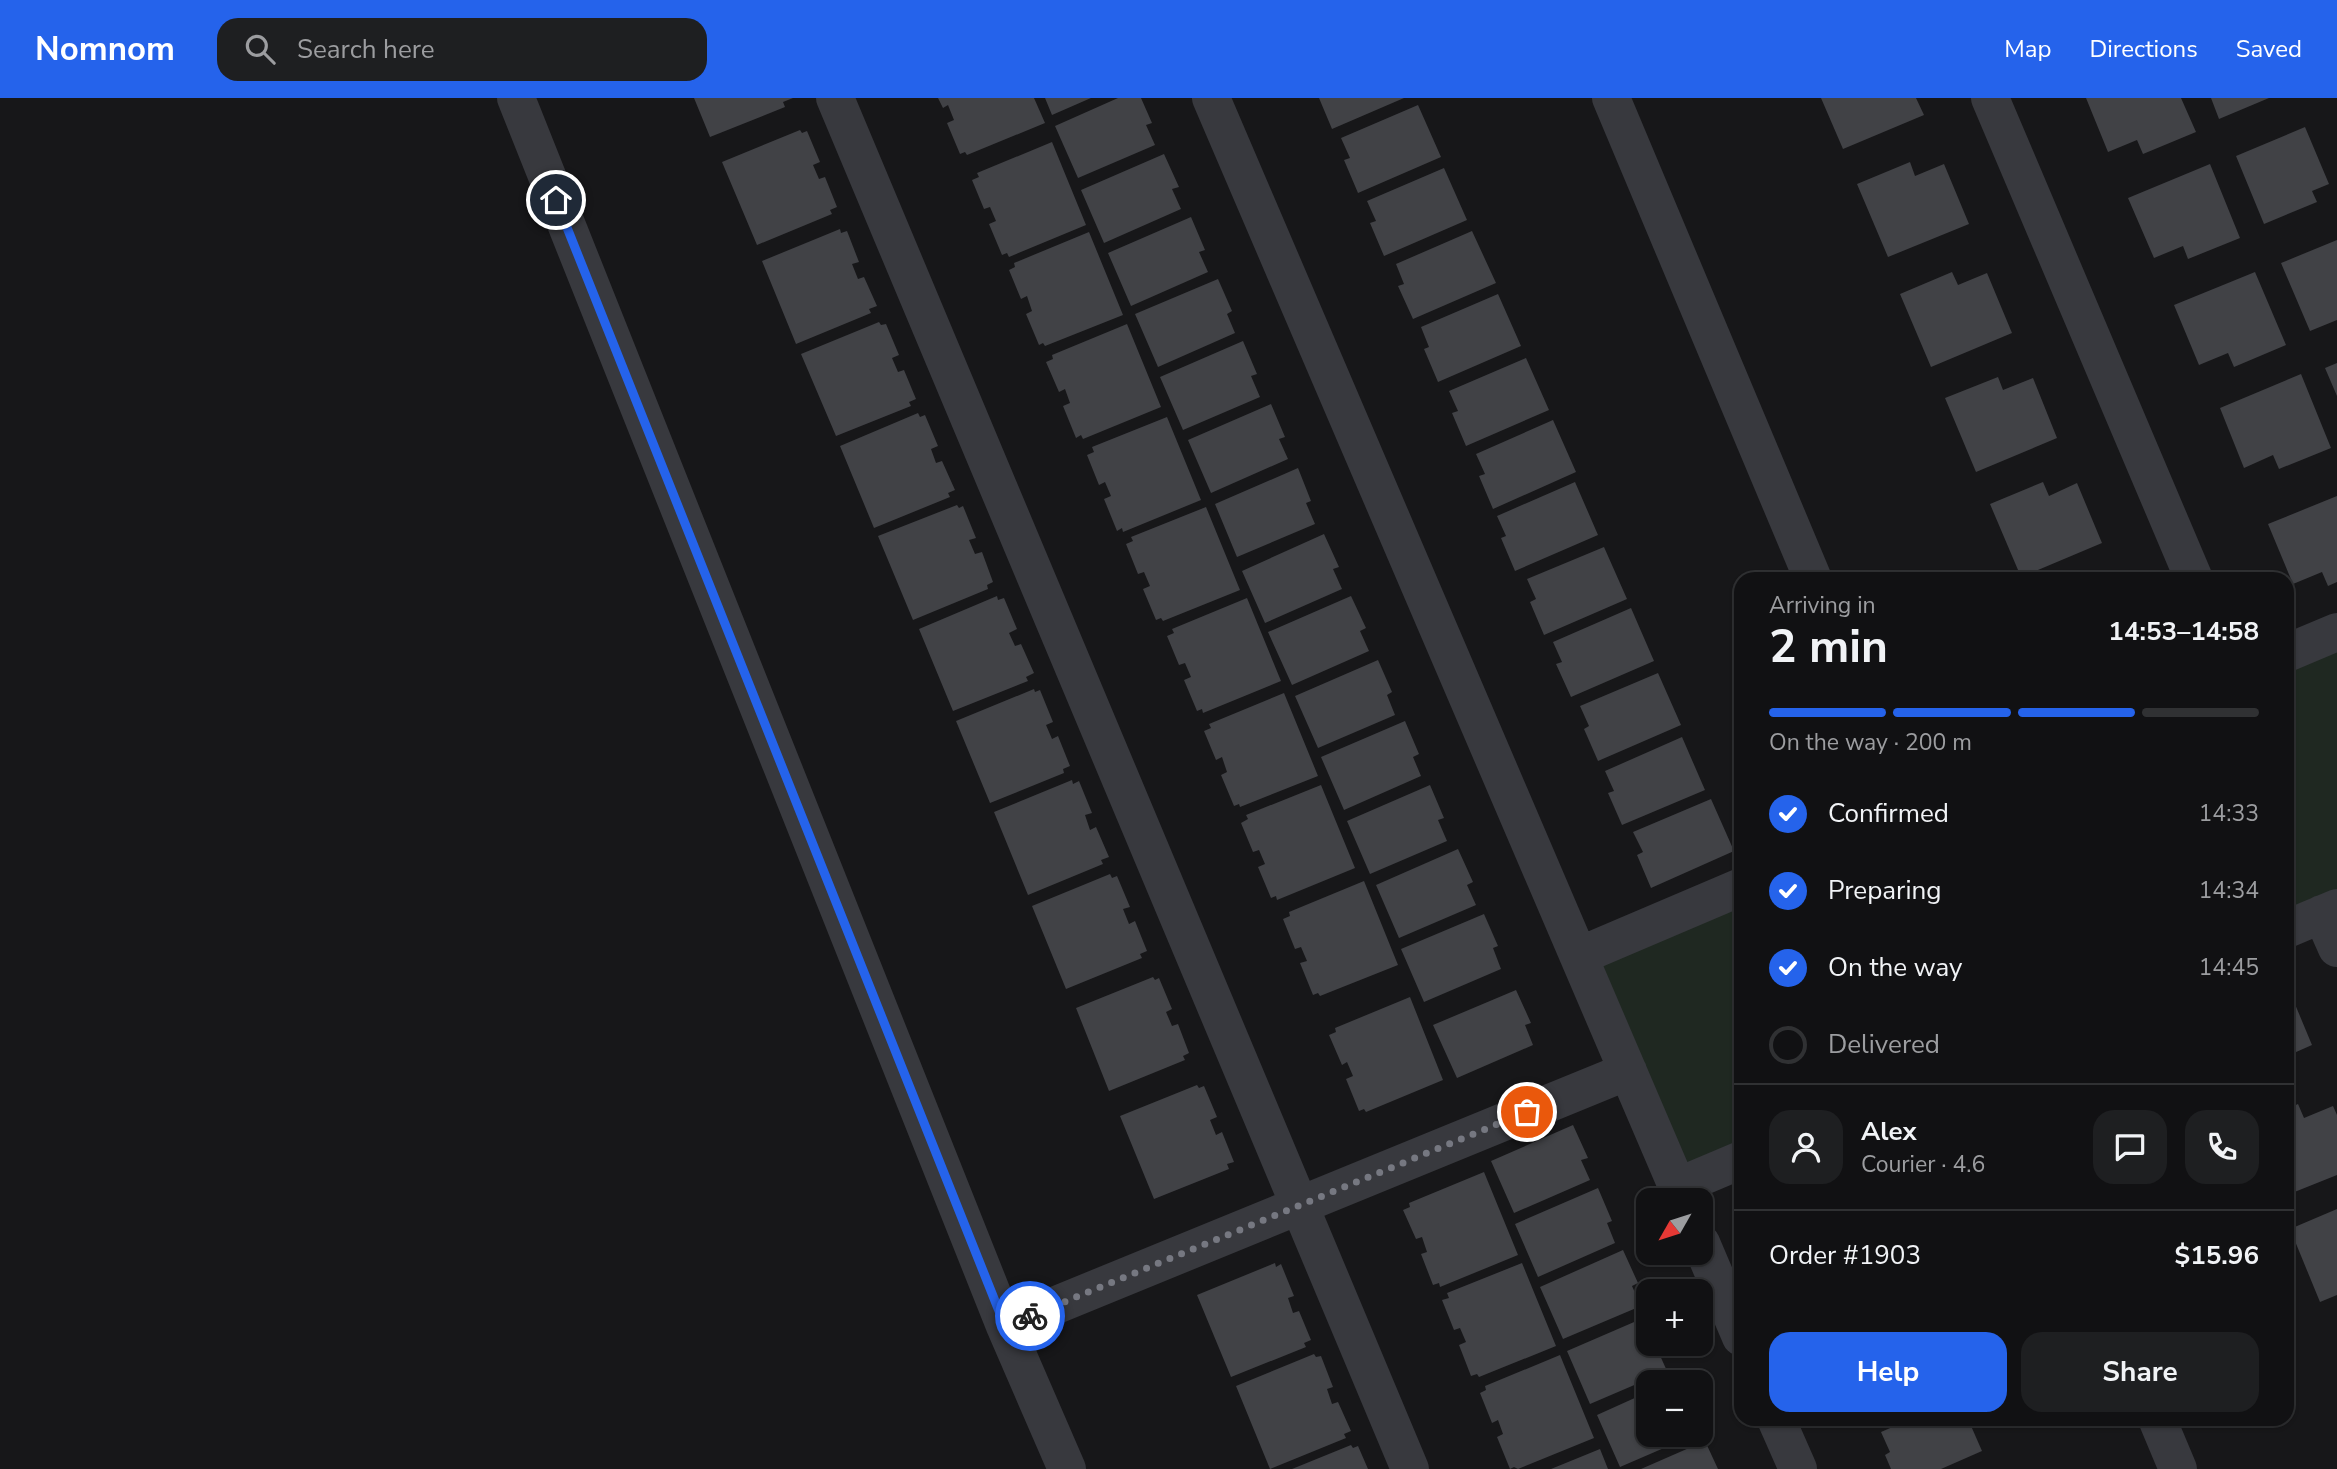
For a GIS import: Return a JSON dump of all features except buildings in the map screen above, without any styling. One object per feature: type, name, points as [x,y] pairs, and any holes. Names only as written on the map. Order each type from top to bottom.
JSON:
[{"type":"street","points":[[516,98],[1005,1326],[1067,1469]]},
{"type":"street","points":[[835,98],[1410,1469]]},
{"type":"street","points":[[1212,98],[1677,1188]]},
{"type":"street","points":[[1611,98],[1810,572]]},
{"type":"street","points":[[1990,98],[2191,572]]},
{"type":"street","points":[[2294,650],[2337,632]]},
{"type":"street","points":[[1579,956],[1734,890]]},
{"type":"street","points":[[2294,926],[2330,911],[2337,948]]},
{"type":"street","points":[[1005,1326],[1628,1071]]},
{"type":"street","points":[[1691,1188],[1734,1164]]},
{"type":"street","points":[[1710,1265],[1734,1321]]},
{"type":"street","points":[[1779,1426],[1798,1469]]},
{"type":"street","points":[[2160,1426],[2178,1469]]},
{"type":"shaded area","points":[[2337,632],[2337,908],[2294,926],[2294,650]]},
{"type":"shaded area","points":[[1734,890],[1734,1163],[1677,1187],[1579,956]]},
{"type":"way so far","points":[[1030,1316],[1527,1112]]},
{"type":"route","points":[[556,200],[1005,1326],[1030,1316]]}]
